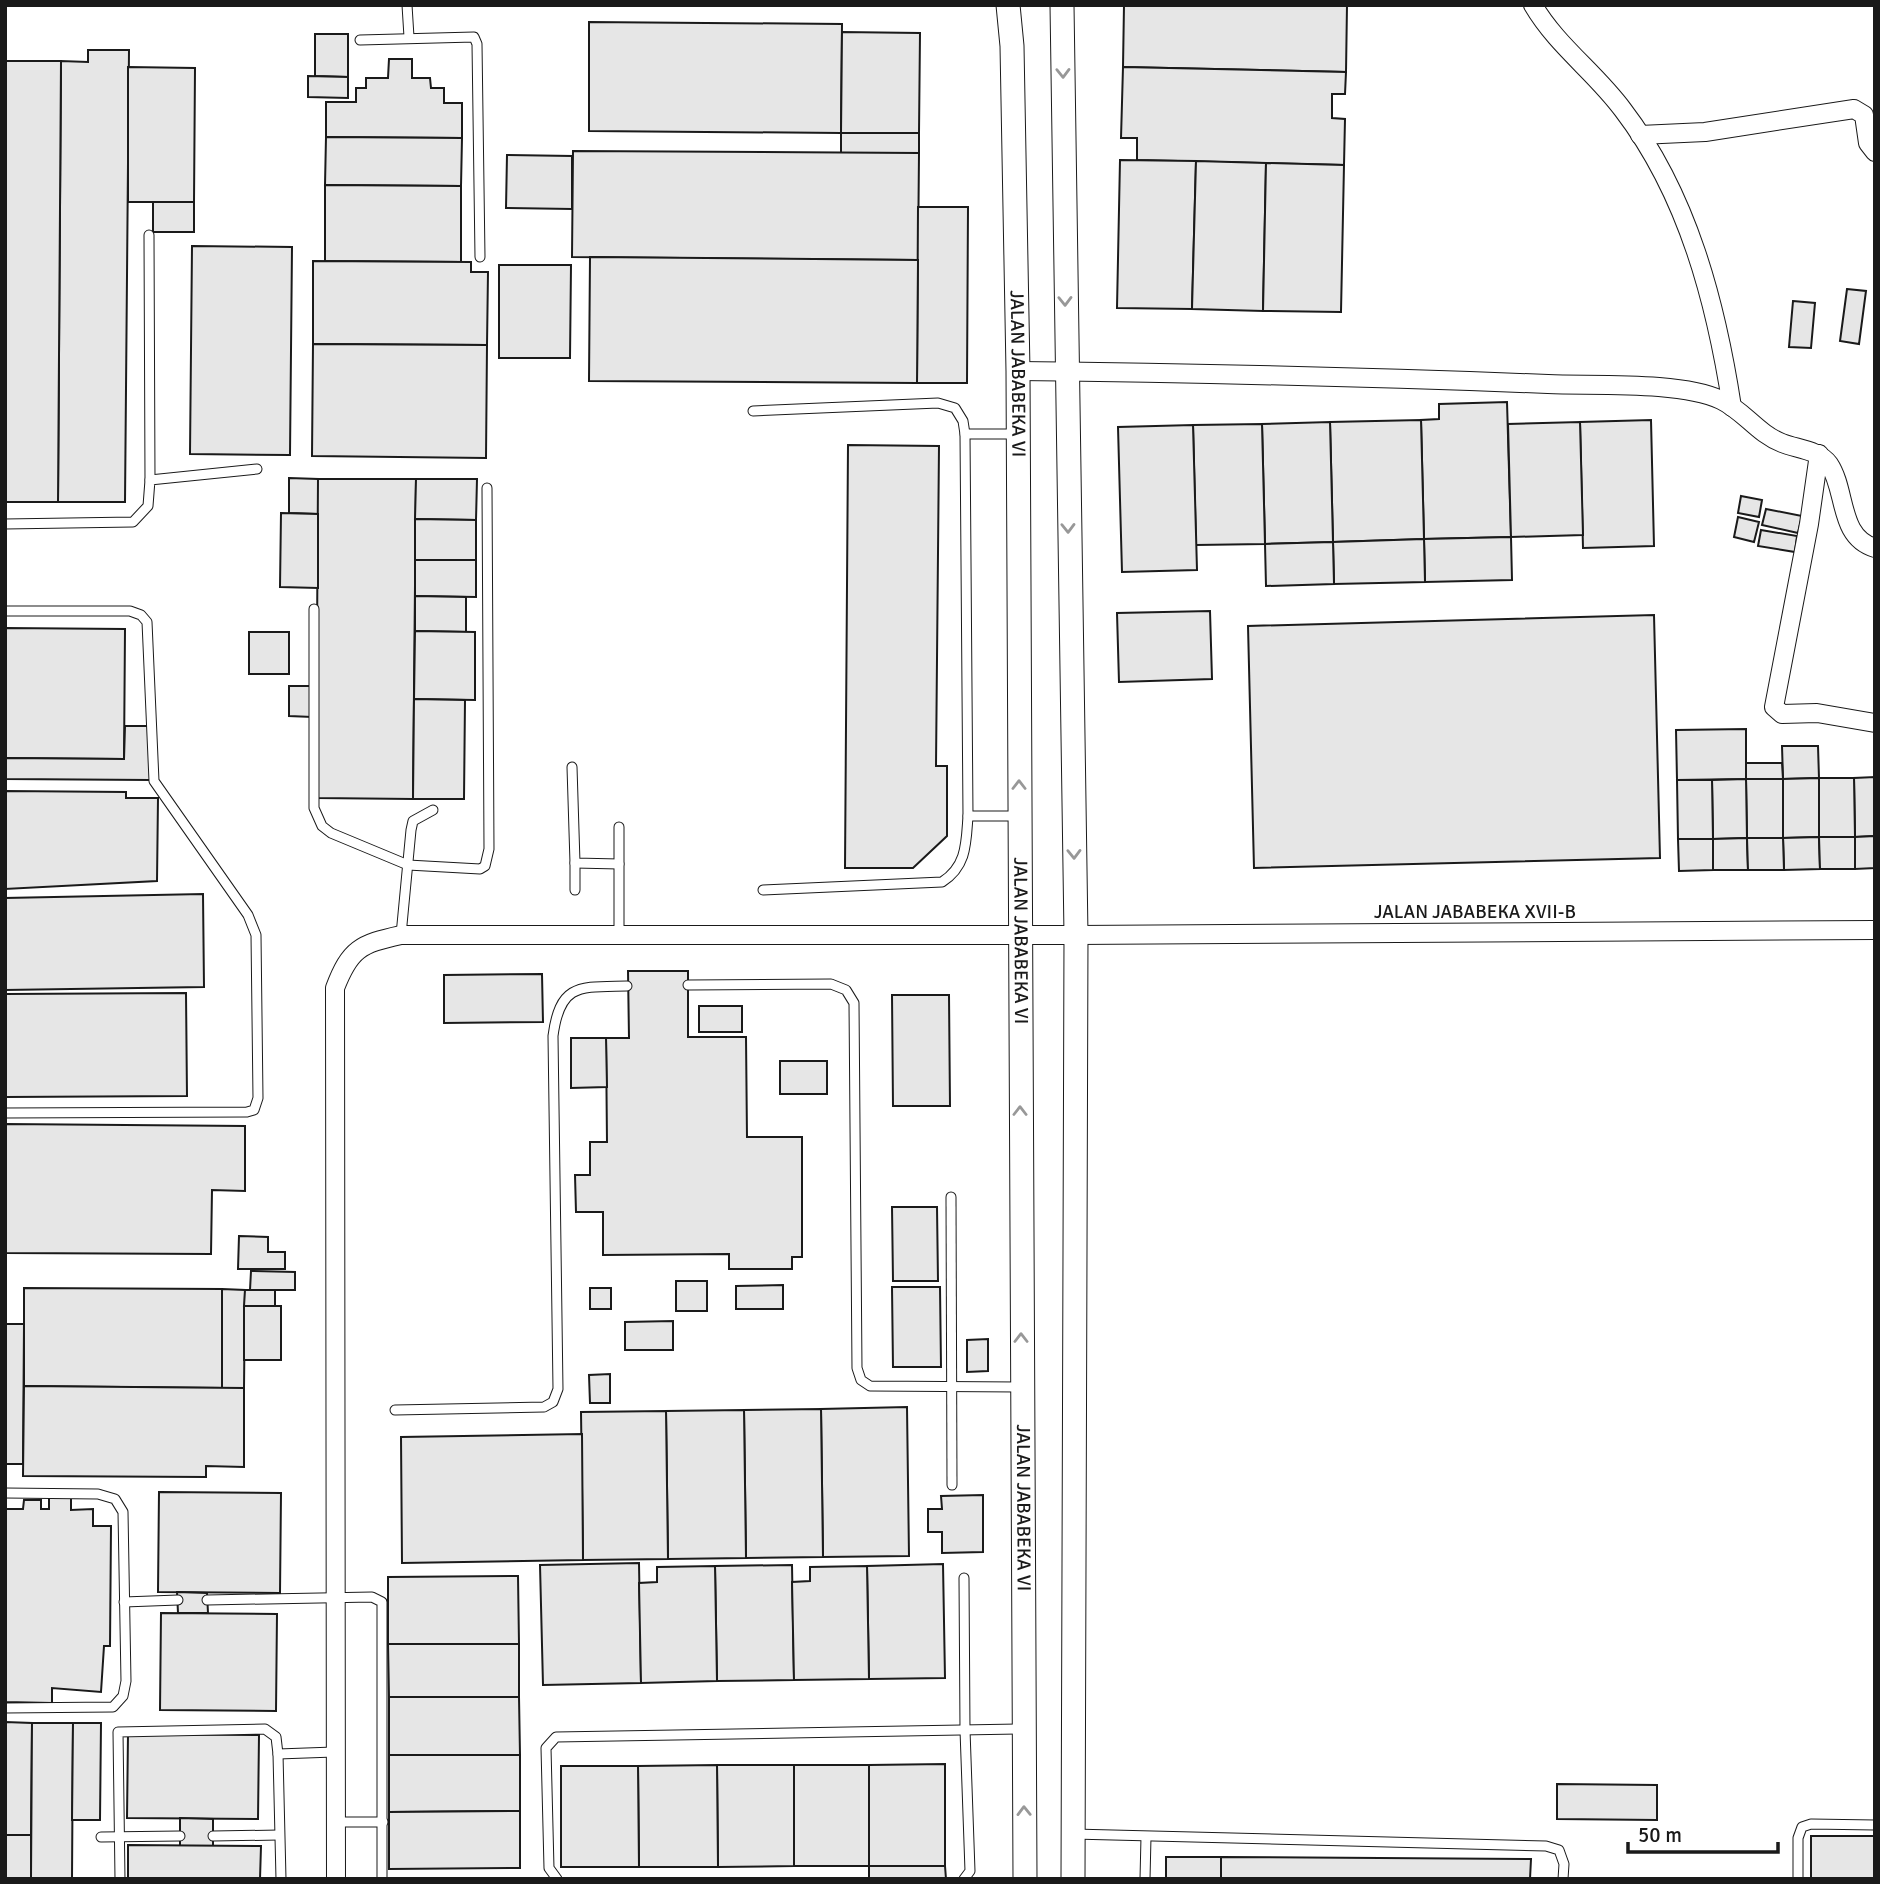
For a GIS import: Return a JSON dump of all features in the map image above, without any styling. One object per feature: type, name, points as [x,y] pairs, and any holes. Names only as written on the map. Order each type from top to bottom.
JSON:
[{"type":"street","name":"JALAN JABABEKA VI","points":[[1008,5],[1012,46],[1018,371],[1025,1879]]},
{"type":"street","points":[[1062,5],[1076,935],[1073,1879]]},
{"type":"street","points":[[1533,5],[1554,37],[1622,109],[1657,163],[1705,275],[1721,337],[1732,407]]},
{"type":"street","points":[[1640,135],[1705,132],[1854,109],[1864,115],[1868,143],[1875,152]]},
{"type":"street","points":[[1018,371],[1433,379],[1655,389],[1704,395],[1732,407],[1769,437],[1819,454],[1828,462],[1850,530],[1864,544],[1875,548]]},
{"type":"street","points":[[1819,454],[1809,524],[1774,707],[1782,714],[1816,713],[1875,723]]},
{"type":"street","name":"JALAN JABABEKA XVII-B","points":[[336,1879],[335,988],[344,964],[355,950],[370,942],[401,935],[1076,935],[1875,930]]},
{"type":"lane","points":[[407,5],[409,37]]},
{"type":"lane","points":[[360,40],[467,35],[474,37],[477,44],[480,257]]},
{"type":"lane","points":[[5,524],[133,522],[148,506],[149,235]]},
{"type":"lane","points":[[754,411],[938,403],[955,408],[963,421],[965,434],[968,816],[966,851],[960,867],[942,882],[764,890]]},
{"type":"lane","points":[[965,434],[1017,434]]},
{"type":"lane","points":[[150,480],[257,469]]},
{"type":"lane","points":[[314,609],[317,818],[322,826],[340,837],[408,865],[480,869],[487,862],[486,488]]},
{"type":"lane","points":[[5,611],[130,611],[141,615],[147,622],[154,781],[248,915],[256,935],[258,1098],[254,1110],[247,1112],[5,1114]]},
{"type":"lane","points":[[572,767],[575,890]]},
{"type":"lane","points":[[401,935],[413,821],[433,810]]},
{"type":"lane","points":[[968,816],[1019,816]]},
{"type":"lane","points":[[618,935],[619,827]]},
{"type":"lane","points":[[575,863],[619,864]]},
{"type":"lane","points":[[688,985],[831,984],[846,990],[854,1003],[857,1368],[861,1380],[870,1386],[1021,1387]]},
{"type":"lane","points":[[395,1410],[544,1407],[554,1402],[558,1389],[553,1036],[555,1018],[567,994],[581,987],[627,986]]},
{"type":"lane","points":[[951,1197],[952,1485]]},
{"type":"lane","points":[[5,1493],[98,1494],[115,1499],[123,1512],[126,1681],[123,1696],[113,1707],[5,1708]]},
{"type":"lane","points":[[964,1578],[965,1730],[970,1871],[964,1879]]},
{"type":"lane","points":[[207,1600],[372,1597],[382,1602],[382,1879]]},
{"type":"lane","points":[[124,1602],[178,1600]]},
{"type":"lane","points":[[120,1879],[118,1732],[265,1729],[275,1737],[278,1754],[281,1879]]},
{"type":"lane","points":[[557,1879],[549,1868],[546,1748],[556,1737],[1023,1729]]},
{"type":"lane","points":[[278,1754],[334,1752]]},
{"type":"lane","points":[[336,1822],[383,1822]]},
{"type":"lane","points":[[1798,1879],[1798,1838],[1802,1827],[1811,1824],[1875,1825]]},
{"type":"lane","points":[[1073,1834],[1546,1846],[1559,1850],[1564,1864],[1563,1879]]},
{"type":"lane","points":[[213,1836],[279,1835]]},
{"type":"lane","points":[[101,1837],[180,1836]]},
{"type":"lane","points":[[1145,1879],[1146,1837]]},
{"type":"building","points":[[1124,5],[1347,5],[1346,72],[1123,67]]},
{"type":"building","points":[[589,22],[842,24],[841,133],[589,131]]},
{"type":"building","points":[[842,32],[920,33],[919,133],[841,133]]},
{"type":"building","points":[[315,34],[348,34],[348,77],[315,76]]},
{"type":"building","points":[[88,50],[129,50],[125,502],[58,502],[61,61],[88,62]]},
{"type":"building","points":[[389,59],[412,59],[412,78],[430,78],[431,88],[444,88],[444,103],[462,103],[462,138],[326,137],[326,102],[356,102],[356,88],[366,88],[366,78],[388,78]]},
{"type":"building","points":[[5,61],[61,61],[58,502],[5,502]]},
{"type":"building","points":[[128,67],[195,68],[194,202],[128,202]]},
{"type":"building","points":[[1123,67],[1346,72],[1345,94],[1332,94],[1332,118],[1345,119],[1344,165],[1137,160],[1137,138],[1121,138]]},
{"type":"building","points":[[308,76],[348,77],[348,98],[308,97]]},
{"type":"building","points":[[841,133],[919,133],[919,153],[841,153]]},
{"type":"building","points":[[326,137],[462,138],[461,186],[325,185]]},
{"type":"building","points":[[573,151],[919,153],[918,260],[572,257]]},
{"type":"building","points":[[507,155],[572,156],[572,209],[506,208]]},
{"type":"building","points":[[1120,160],[1196,161],[1192,309],[1117,308]]},
{"type":"building","points":[[1196,161],[1266,163],[1263,311],[1192,309]]},
{"type":"building","points":[[1266,163],[1344,165],[1341,312],[1263,311]]},
{"type":"building","points":[[325,185],[461,186],[461,262],[325,261]]},
{"type":"building","points":[[153,202],[194,202],[194,232],[153,232]]},
{"type":"building","points":[[918,207],[968,207],[967,383],[917,383]]},
{"type":"building","points":[[192,246],[292,247],[290,455],[190,454]]},
{"type":"building","points":[[590,257],[918,260],[917,383],[589,381]]},
{"type":"building","points":[[313,261],[471,262],[471,272],[488,272],[487,345],[313,344]]},
{"type":"building","points":[[499,265],[571,265],[570,358],[499,358]]},
{"type":"building","points":[[1847,289],[1866,291],[1859,344],[1840,341]]},
{"type":"building","points":[[1793,301],[1815,303],[1811,348],[1789,347]]},
{"type":"building","points":[[313,344],[487,345],[486,458],[312,456]]},
{"type":"building","points":[[1507,402],[1511,537],[1424,539],[1421,420],[1439,419],[1439,404]]},
{"type":"building","points":[[1421,420],[1424,539],[1333,542],[1330,422]]},
{"type":"building","points":[[1651,420],[1654,546],[1583,548],[1580,422]]},
{"type":"building","points":[[1330,422],[1333,542],[1265,544],[1262,424]]},
{"type":"building","points":[[1580,422],[1583,535],[1511,537],[1508,424]]},
{"type":"building","points":[[1262,424],[1265,544],[1196,545],[1193,425]]},
{"type":"building","points":[[1193,425],[1197,570],[1122,572],[1118,427]]},
{"type":"building","points":[[848,445],[939,446],[936,766],[947,766],[947,836],[913,868],[845,868]]},
{"type":"building","points":[[289,478],[318,479],[318,514],[289,513]]},
{"type":"building","points":[[318,479],[416,479],[413,799],[316,798]]},
{"type":"building","points":[[416,479],[477,479],[476,520],[415,519]]},
{"type":"building","points":[[1741,496],[1762,500],[1759,517],[1738,513]]},
{"type":"building","points":[[1766,509],[1802,516],[1798,533],[1762,525]]},
{"type":"building","points":[[281,513],[318,514],[318,588],[280,587]]},
{"type":"building","points":[[1738,517],[1759,522],[1754,542],[1734,537]]},
{"type":"building","points":[[415,519],[476,520],[476,560],[415,560]]},
{"type":"building","points":[[1761,530],[1797,536],[1795,552],[1758,546]]},
{"type":"building","points":[[1511,537],[1512,580],[1425,582],[1424,539]]},
{"type":"building","points":[[1424,539],[1425,582],[1334,584],[1333,542]]},
{"type":"building","points":[[1333,542],[1334,584],[1266,586],[1265,544]]},
{"type":"building","points":[[415,560],[476,560],[476,597],[415,596]]},
{"type":"building","points":[[415,596],[466,597],[466,632],[415,631]]},
{"type":"building","points":[[1210,611],[1212,679],[1119,682],[1117,613]]},
{"type":"building","points":[[1654,615],[1660,858],[1254,868],[1248,626]]},
{"type":"building","points":[[5,628],[125,629],[124,759],[5,758]]},
{"type":"building","points":[[415,631],[475,632],[475,700],[414,699]]},
{"type":"building","points":[[249,632],[289,632],[289,674],[249,674]]},
{"type":"building","points":[[289,686],[312,686],[312,717],[289,716]]},
{"type":"building","points":[[414,699],[465,700],[464,799],[413,799]]},
{"type":"building","points":[[125,726],[151,726],[150,780],[5,779],[5,758],[124,759]]},
{"type":"building","points":[[1746,729],[1746,779],[1677,780],[1676,730]]},
{"type":"building","points":[[1782,746],[1818,746],[1819,778],[1783,779]]},
{"type":"building","points":[[1746,763],[1782,763],[1783,779],[1746,779]]},
{"type":"building","points":[[1875,777],[1875,836],[1855,837],[1854,778]]},
{"type":"building","points":[[1819,778],[1854,778],[1855,837],[1819,837]]},
{"type":"building","points":[[1819,778],[1819,837],[1783,838],[1783,779]]},
{"type":"building","points":[[1746,779],[1783,779],[1783,838],[1747,838]]},
{"type":"building","points":[[1746,779],[1747,838],[1713,839],[1712,780]]},
{"type":"building","points":[[1677,780],[1712,780],[1713,839],[1678,839]]},
{"type":"building","points":[[5,791],[126,792],[126,798],[158,798],[157,881],[5,889]]},
{"type":"building","points":[[1875,836],[1875,868],[1855,869],[1855,837]]},
{"type":"building","points":[[1819,837],[1820,869],[1784,870],[1783,838]]},
{"type":"building","points":[[1819,837],[1855,837],[1855,869],[1820,869]]},
{"type":"building","points":[[1747,838],[1748,870],[1713,870],[1713,839]]},
{"type":"building","points":[[1747,838],[1783,838],[1784,870],[1748,870]]},
{"type":"building","points":[[1678,839],[1713,839],[1713,870],[1679,871]]},
{"type":"building","points":[[203,894],[204,987],[5,990],[5,898]]},
{"type":"building","points":[[628,971],[688,971],[688,1037],[746,1037],[747,1137],[802,1137],[802,1257],[792,1257],[792,1269],[729,1269],[729,1254],[603,1255],[603,1212],[576,1212],[575,1175],[590,1175],[590,1142],[607,1142],[606,1038],[629,1038]]},
{"type":"building","points":[[542,974],[543,1022],[444,1023],[444,975]]},
{"type":"building","points":[[186,993],[187,1096],[5,1097],[5,994]]},
{"type":"building","points":[[892,995],[949,995],[950,1106],[893,1106]]},
{"type":"building","points":[[699,1006],[742,1006],[742,1032],[699,1032]]},
{"type":"building","points":[[571,1038],[606,1038],[607,1087],[571,1088]]},
{"type":"building","points":[[780,1061],[827,1061],[827,1094],[780,1094]]},
{"type":"building","points":[[5,1124],[245,1126],[245,1191],[212,1190],[211,1254],[5,1253]]},
{"type":"building","points":[[892,1207],[937,1207],[938,1281],[893,1281]]},
{"type":"building","points":[[239,1236],[268,1237],[268,1252],[285,1252],[285,1269],[238,1269]]},
{"type":"building","points":[[251,1271],[295,1272],[295,1290],[250,1290]]},
{"type":"building","points":[[676,1281],[707,1281],[707,1311],[676,1311]]},
{"type":"building","points":[[783,1285],[783,1309],[736,1309],[736,1286]]},
{"type":"building","points":[[892,1287],[940,1287],[941,1367],[893,1367]]},
{"type":"building","points":[[24,1288],[222,1289],[222,1388],[24,1386]]},
{"type":"building","points":[[590,1288],[611,1288],[611,1309],[590,1309]]},
{"type":"building","points":[[222,1289],[245,1290],[244,1388],[222,1388]]},
{"type":"building","points":[[245,1290],[275,1290],[275,1306],[244,1306]]},
{"type":"building","points":[[244,1306],[281,1306],[281,1360],[244,1360]]},
{"type":"building","points":[[673,1321],[673,1350],[625,1350],[625,1322]]},
{"type":"building","points":[[6,1324],[24,1324],[23,1464],[5,1464]]},
{"type":"building","points":[[988,1339],[988,1371],[967,1372],[967,1340]]},
{"type":"building","points":[[610,1374],[610,1403],[590,1403],[589,1375]]},
{"type":"building","points":[[24,1386],[244,1388],[244,1467],[206,1466],[206,1477],[23,1476]]},
{"type":"building","points":[[907,1407],[909,1556],[823,1557],[821,1409]]},
{"type":"building","points":[[821,1409],[823,1557],[746,1558],[744,1410]]},
{"type":"building","points":[[744,1410],[746,1558],[668,1559],[666,1411]]},
{"type":"building","points":[[666,1411],[668,1559],[583,1560],[581,1412]]},
{"type":"building","points":[[582,1434],[583,1560],[402,1563],[401,1437]]},
{"type":"building","points":[[159,1492],[281,1493],[280,1593],[158,1592]]},
{"type":"building","points":[[983,1495],[983,1552],[942,1553],[942,1532],[928,1532],[928,1509],[942,1509],[941,1496]]},
{"type":"building","points":[[49,1496],[71,1497],[71,1510],[93,1509],[93,1526],[111,1526],[110,1646],[104,1646],[101,1692],[52,1688],[52,1703],[5,1702],[5,1509],[23,1509],[24,1500],[41,1500],[41,1509],[49,1509]]},
{"type":"building","points":[[639,1563],[641,1683],[543,1685],[540,1565]]},
{"type":"building","points":[[943,1564],[945,1678],[869,1679],[867,1566]]},
{"type":"building","points":[[792,1565],[794,1680],[717,1681],[715,1566]]},
{"type":"building","points":[[715,1566],[717,1681],[641,1683],[639,1583],[657,1582],[657,1567]]},
{"type":"building","points":[[867,1566],[869,1679],[794,1680],[792,1582],[810,1581],[810,1567]]},
{"type":"building","points":[[518,1576],[519,1644],[388,1644],[388,1577]]},
{"type":"building","points":[[177,1592],[207,1593],[208,1613],[178,1613]]},
{"type":"building","points":[[161,1613],[277,1614],[276,1711],[160,1710]]},
{"type":"building","points":[[388,1644],[519,1644],[519,1697],[389,1697]]},
{"type":"building","points":[[389,1697],[519,1697],[520,1755],[389,1755]]},
{"type":"building","points":[[5,1722],[32,1723],[31,1835],[5,1835]]},
{"type":"building","points":[[32,1723],[73,1723],[72,1879],[31,1879]]},
{"type":"building","points":[[73,1723],[101,1723],[100,1820],[72,1820]]},
{"type":"building","points":[[128,1734],[259,1735],[258,1819],[127,1818]]},
{"type":"building","points":[[389,1755],[520,1755],[520,1811],[389,1812]]},
{"type":"building","points":[[945,1764],[945,1866],[869,1866],[869,1765]]},
{"type":"building","points":[[717,1765],[794,1765],[794,1866],[718,1867]]},
{"type":"building","points":[[717,1765],[718,1867],[639,1867],[638,1766]]},
{"type":"building","points":[[794,1765],[869,1765],[869,1866],[794,1866]]},
{"type":"building","points":[[561,1766],[638,1766],[639,1867],[561,1867]]},
{"type":"building","points":[[1557,1784],[1657,1785],[1657,1820],[1557,1819]]},
{"type":"building","points":[[520,1811],[520,1868],[389,1869],[389,1812]]},
{"type":"building","points":[[180,1818],[213,1819],[213,1846],[180,1846]]},
{"type":"building","points":[[5,1835],[31,1835],[31,1879],[5,1879]]},
{"type":"building","points":[[1811,1836],[1875,1836],[1875,1879],[1811,1879]]},
{"type":"building","points":[[128,1845],[261,1846],[260,1879],[128,1879]]},
{"type":"building","points":[[1166,1857],[1221,1857],[1221,1879],[1166,1879]]},
{"type":"building","points":[[1221,1857],[1531,1859],[1530,1879],[1221,1879]]},
{"type":"building","points":[[869,1866],[945,1866],[946,1879],[869,1879]]}]
